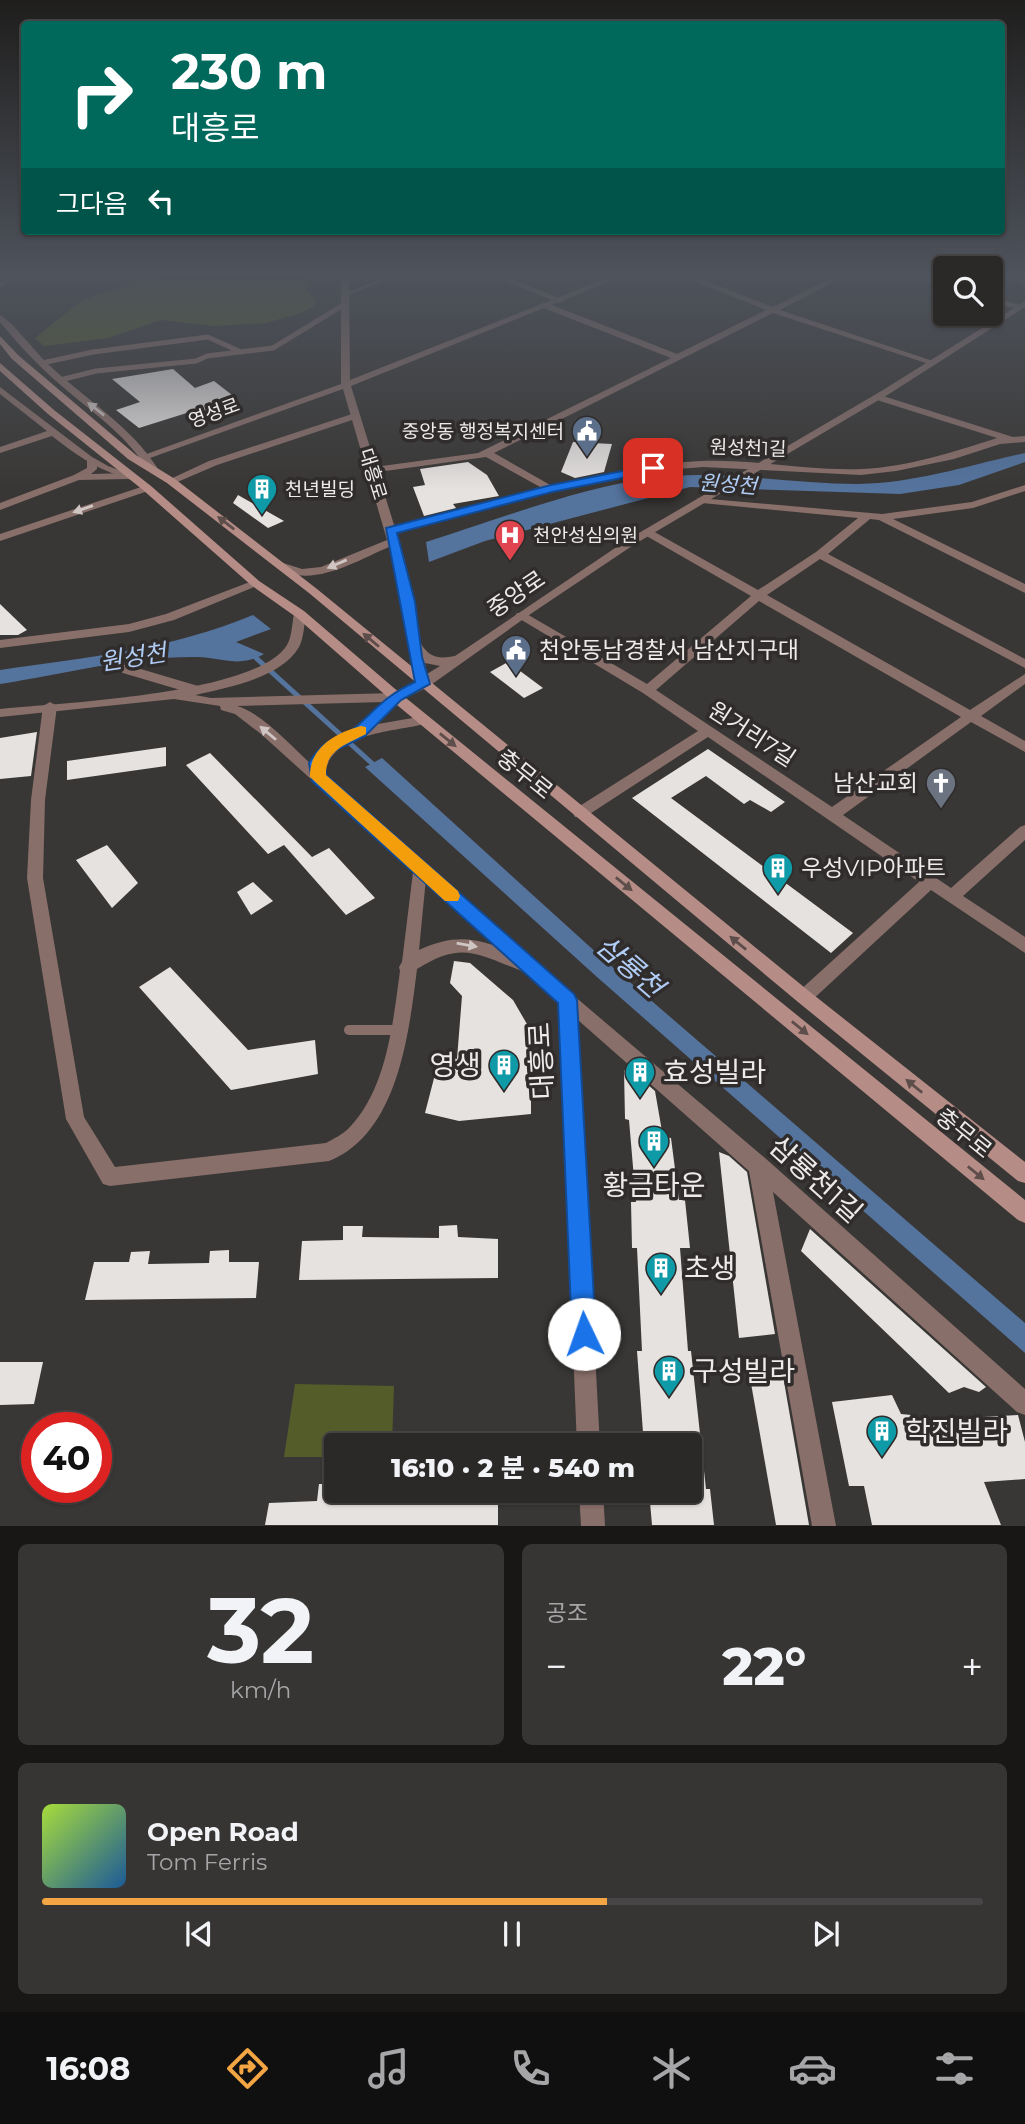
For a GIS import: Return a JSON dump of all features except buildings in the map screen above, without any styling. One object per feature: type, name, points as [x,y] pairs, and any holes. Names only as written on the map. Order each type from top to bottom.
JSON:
[{"type":"main road","name":"충무로","points":[[7,347],[132,457],[171,481],[280,565],[804,998],[1025,1174]]},
{"type":"main road","name":"충무로","points":[[0,366],[51,412],[147,488],[255,583],[300,614],[396,697],[1025,1213]]},
{"type":"street","points":[[28,347],[60,380],[114,423],[146,456],[153,469]]},
{"type":"street","name":"대흥로","points":[[346,347],[346,385],[408,602],[423,684]]},
{"type":"street","name":"영성로","points":[[146,456],[346,385],[440,347]]},
{"type":"street","points":[[652,347],[677,357]]},
{"type":"street","points":[[371,470],[483,454],[697,347]]},
{"type":"street","points":[[887,347],[932,362]]},
{"type":"street","points":[[758,465],[880,398],[955,347]]},
{"type":"street","points":[[0,390],[92,461],[131,477]]},
{"type":"street","points":[[880,398],[1019,440],[1025,445]]},
{"type":"street","points":[[171,481],[213,463],[355,416]]},
{"type":"street","points":[[0,450],[51,432]]},
{"type":"street","name":"원성천1길","points":[[280,565],[301,573],[323,570],[391,536],[551,489],[653,468],[703,464],[758,465],[861,472],[896,468],[954,456],[999,441],[1019,440]]},
{"type":"street","points":[[483,454],[551,489]]},
{"type":"street","points":[[0,507],[78,477],[92,468],[92,461]]},
{"type":"street","name":"중앙로","points":[[396,697],[423,684],[647,532],[758,465]]},
{"type":"street","points":[[78,477],[131,477]]},
{"type":"street","points":[[0,538],[147,488]]},
{"type":"street","points":[[704,498],[882,517],[973,505],[1025,488]]},
{"type":"street","points":[[648,690],[759,595],[821,554],[867,516]]},
{"type":"street","points":[[882,517],[1025,589]]},
{"type":"street","points":[[647,532],[1025,747]]},
{"type":"street","points":[[821,554],[1025,664]]},
{"type":"street","points":[[0,644],[129,628],[170,617],[255,583]]},
{"type":"street","points":[[0,713],[174,695],[236,681],[261,670],[289,652],[300,614]]},
{"type":"street","name":"원거리7길","points":[[521,616],[648,690],[706,732],[954,895],[1025,946]]},
{"type":"street","points":[[413,641],[421,656],[430,662],[440,663],[465,656]]},
{"type":"street","points":[[833,814],[1025,678]]},
{"type":"street","points":[[174,695],[211,702],[396,697]]},
{"type":"street","points":[[360,732],[396,697]]},
{"type":"street","name":"대흥로","points":[[211,702],[240,711],[318,777],[567,1000],[588,1433]]},
{"type":"street","points":[[50,706],[38,800],[35,878],[75,1119],[110,1177],[329,1152],[356,1134],[379,1096],[400,1030],[419,868]]},
{"type":"street","points":[[318,777],[317,763],[328,747],[360,732],[424,720]]},
{"type":"street","points":[[580,813],[706,732]]},
{"type":"street","points":[[954,895],[1025,831]]},
{"type":"street","points":[[804,998],[931,881]]},
{"type":"street","points":[[408,967],[439,948],[469,942],[530,966]]},
{"type":"street","name":"삼룡천1길","points":[[567,1000],[758,1164],[1024,1407]]},
{"type":"street","points":[[758,1164],[824,1525]]},
{"type":"street","points":[[592,1503],[593,1525]]},
{"type":"lane","points":[[42,363],[93,352],[147,347]]},
{"type":"lane","points":[[230,347],[243,353]]},
{"type":"lane","points":[[60,380],[96,371],[274,347]]},
{"type":"lane","points":[[125,669],[195,690]]},
{"type":"lane","points":[[349,1030],[400,1030]]},
{"type":"green space","points":[[295,1384],[394,1386],[392,1433],[324,1433],[324,1457],[284,1457]]},
{"type":"water","name":"원성천","points":[[1025,453],[1025,462],[959,485],[900,494],[690,487],[485,541],[429,562],[426,542],[565,497],[622,483],[651,478],[703,475],[832,483],[880,483],[922,477]]},
{"type":"water","name":"원성천","points":[[253,615],[271,629],[236,642],[264,654],[247,661],[197,657],[148,659],[0,684],[0,670],[128,651],[190,637]]},
{"type":"water","points":[[382,758],[610,965],[1025,1323],[1025,1353],[597,977],[365,767]]},
{"type":"waterway","name":"삼룡천","points":[[254,656],[376,767]]},
{"type":"slow traffic","points":[[361,731],[328,747],[317,763],[318,777],[451,896]]},
{"type":"place","name":"중앙동 행정복지센터","points":[[587,458]]},
{"type":"place","name":"천년빌딩","points":[[262,516]]},
{"type":"place","name":"천안성심의원","points":[[510,562]]},
{"type":"place","name":"천안동남경찰서 남산지구대","points":[[516,677]]},
{"type":"place","name":"남산교회","points":[[941,810]]},
{"type":"place","name":"우성VIP아파트","points":[[778,895]]},
{"type":"place","name":"영생","points":[[504,1092]]},
{"type":"place","name":"효성빌라","points":[[640,1099]]},
{"type":"place","name":"황금타운","points":[[654,1168]]},
{"type":"place","name":"초생","points":[[661,1295]]},
{"type":"place","name":"구성빌라","points":[[669,1398]]},
{"type":"place","name":"학진빌라","points":[[882,1458]]},
{"type":"route","points":[[584,1334],[567,1000],[318,777],[317,763],[328,747],[360,732],[396,697],[423,684],[415,657],[408,602],[390,531],[551,489],[653,468]]}]
